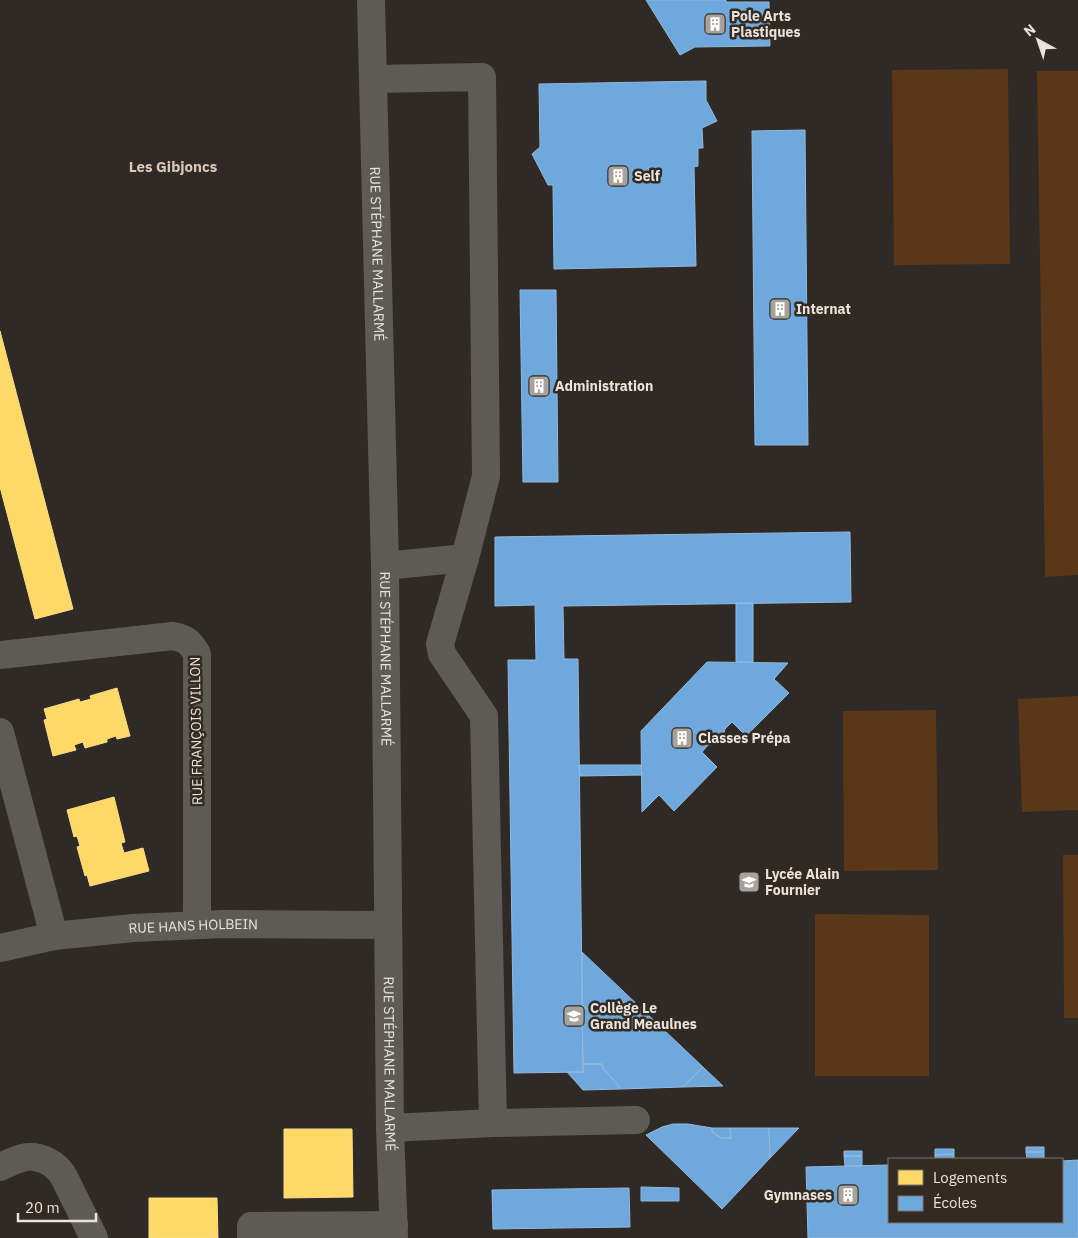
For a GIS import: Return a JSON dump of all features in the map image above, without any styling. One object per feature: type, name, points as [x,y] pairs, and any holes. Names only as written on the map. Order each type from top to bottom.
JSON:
[{"type":"street","name":"RUE STÉPHANE MALLARMÉ","points":[[356,0],[373,79]]},
{"type":"street","name":"RUE STÉPHANE MALLARMÉ","points":[[371,0],[385,566],[390,1128],[394,1232]]},
{"type":"street","points":[[373,79],[482,77],[486,476],[440,644],[442,654],[484,716],[493,1123]]},
{"type":"street","points":[[385,566],[465,558]]},
{"type":"street","name":"RUE FRANÇOIS VILLON","points":[[0,655],[173,636],[184,638],[192,645],[197,654],[197,924]]},
{"type":"street","points":[[0,732],[54,936]]},
{"type":"street","name":"RUE HANS HOLBEIN","points":[[0,948],[54,936],[197,924],[388,925]]},
{"type":"street","points":[[390,1128],[493,1123],[636,1120]]},
{"type":"street","points":[[0,1167],[14,1160],[33,1156],[54,1164],[65,1179],[94,1238]]},
{"type":"street","points":[[251,1238],[251,1226],[394,1232]]},
{"type":"shaded area","points":[[1008,69],[1010,264],[894,265],[892,70]]},
{"type":"shaded area","points":[[1037,71],[1078,71],[1078,575],[1045,577]]},
{"type":"shaded area","points":[[1078,696],[1078,810],[1022,812],[1018,699]]},
{"type":"shaded area","points":[[936,710],[938,870],[844,871],[843,711]]},
{"type":"shaded area","points":[[1063,855],[1078,855],[1078,1018],[1064,1018]]},
{"type":"shaded area","points":[[815,914],[929,915],[929,1076],[815,1076]]},
{"type":"building: Logements","points":[[0,331],[73,609],[35,619],[0,487]]},
{"type":"building: Logements","points":[[117,688],[130,736],[117,739],[116,736],[107,739],[107,742],[85,748],[83,742],[74,745],[76,750],[53,756],[44,720],[47,719],[44,709],[79,699],[80,702],[91,699],[90,696]]},
{"type":"building: Logements","points":[[114,797],[125,842],[121,843],[124,853],[143,848],[149,871],[90,886],[87,875],[85,876],[77,847],[80,846],[77,836],[74,837],[67,810]]},
{"type":"building: Logements","points":[[284,1129],[352,1129],[353,1197],[284,1198]]},
{"type":"building: Logements","points":[[149,1198],[217,1198],[218,1238],[149,1238]]},
{"type":"building: Écoles","name":"Pole Arts Plastiques","points":[[646,0],[769,2],[770,46],[695,47],[680,55]]},
{"type":"building: Écoles","name":"Self","points":[[706,81],[706,100],[717,121],[702,128],[703,148],[698,148],[698,166],[694,167],[696,266],[554,269],[553,185],[548,185],[532,154],[540,147],[539,84]]},
{"type":"building: Écoles","name":"Internat","points":[[805,130],[808,445],[755,445],[752,131]]},
{"type":"building: Écoles","name":"Administration","points":[[520,290],[556,290],[558,482],[523,482]]},
{"type":"building: Écoles","points":[[850,532],[851,602],[563,606],[564,659],[578,659],[583,1072],[514,1073],[508,660],[536,660],[535,605],[495,606],[495,537]]},
{"type":"building: Écoles","points":[[736,603],[753,603],[753,662],[736,662]]},
{"type":"building: Écoles","name":"Classes Prépa","points":[[707,662],[788,663],[774,679],[789,693],[746,736],[732,722],[725,729],[722,740],[717,744],[708,745],[702,752],[717,767],[674,811],[659,795],[642,812],[641,731]]},
{"type":"building: Écoles","points":[[579,765],[641,765],[642,775],[580,776]]},
{"type":"building: Écoles","points":[[582,952],[663,1029],[610,1031],[594,1016],[598,1012],[592,1006],[588,1010],[582,1004]]},
{"type":"building: Écoles","points":[[582,1004],[588,1010],[592,1006],[598,1012],[594,1016],[610,1031],[663,1029],[703,1067],[683,1087],[621,1089],[603,1068],[602,1064],[583,1064]]},
{"type":"building: Écoles","points":[[583,1064],[602,1064],[603,1068],[621,1089],[583,1090],[567,1072],[583,1072]]},
{"type":"building: Écoles","points":[[703,1067],[723,1086],[683,1087]]},
{"type":"building: Écoles","points":[[673,1124],[688,1124],[712,1128],[712,1132],[721,1138],[731,1138],[730,1128],[769,1128],[770,1158],[722,1209],[646,1135]]},
{"type":"building: Écoles","points":[[712,1128],[730,1128],[731,1138],[721,1138],[712,1132]]},
{"type":"building: Écoles","points":[[769,1128],[799,1128],[770,1158]]},
{"type":"building: Écoles","points":[[1026,1147],[1044,1147],[1044,1152],[1026,1152]]},
{"type":"building: Écoles","points":[[935,1149],[954,1149],[954,1154],[935,1155]]},
{"type":"building: Écoles","points":[[844,1151],[862,1151],[862,1156],[844,1156]]},
{"type":"building: Écoles","points":[[1026,1152],[1044,1152],[1044,1158],[1027,1158]]},
{"type":"building: Écoles","points":[[954,1154],[954,1158],[935,1158],[935,1155]]},
{"type":"building: Écoles","points":[[844,1156],[862,1156],[862,1166],[845,1166]]},
{"type":"building: Écoles","name":"Gymnases","points":[[1078,1160],[1078,1238],[808,1238],[806,1167],[888,1165],[888,1223],[1063,1223],[1063,1161]]},
{"type":"building: Écoles","points":[[641,1187],[679,1188],[679,1201],[641,1201]]},
{"type":"building: Écoles","points":[[629,1188],[630,1227],[493,1229],[492,1190]]},
{"type":"place","name":"Pole Arts Plastiques","points":[[715,24]]},
{"type":"place","name":"Self","points":[[618,176]]},
{"type":"place","name":"Internat","points":[[780,309]]},
{"type":"place","name":"Administration","points":[[539,386]]},
{"type":"place","name":"Classes Prépa","points":[[682,738]]},
{"type":"place","name":"Lycée Alain Fournier","points":[[749,882]]},
{"type":"place","name":"Collège Le Grand Meaulnes","points":[[574,1016]]},
{"type":"place","name":"Gymnases","points":[[848,1195]]},
{"type":"district","name":"Les Gibjoncs","points":[[173,166]]}]
